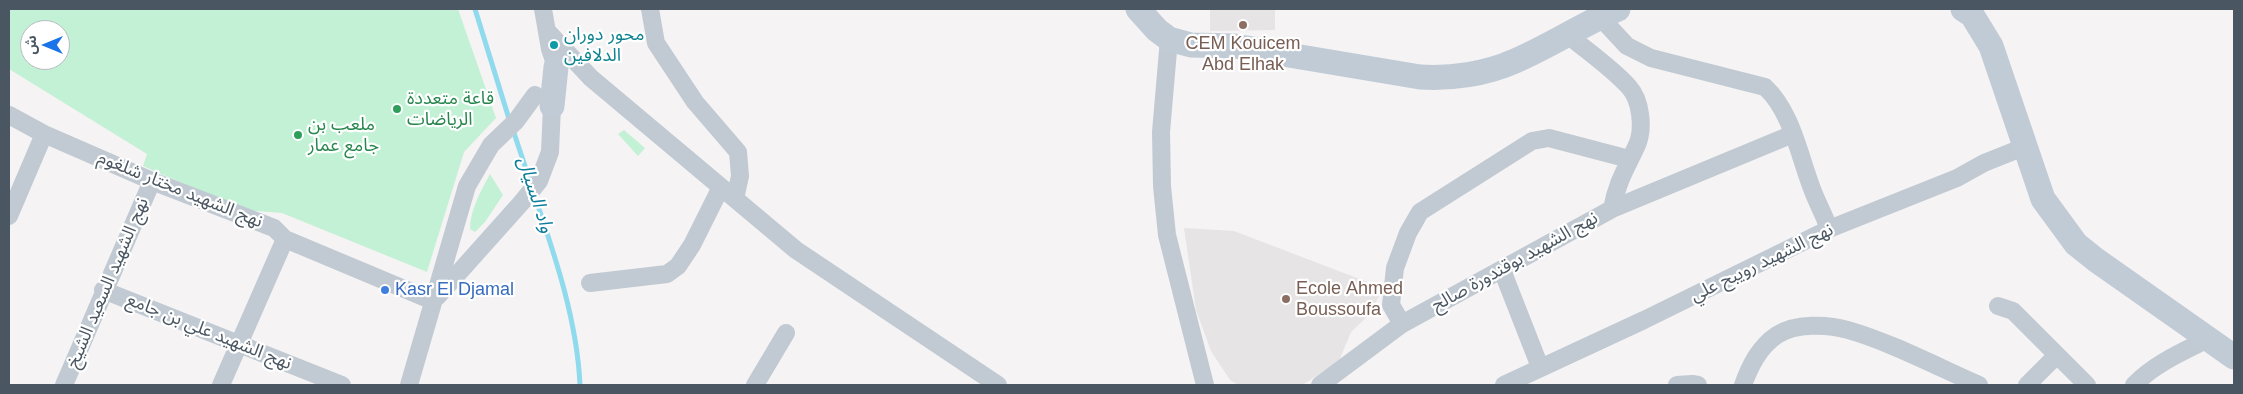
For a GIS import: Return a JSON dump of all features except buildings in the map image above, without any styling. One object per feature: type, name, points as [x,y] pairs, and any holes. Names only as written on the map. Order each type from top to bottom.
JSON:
[{"type":"main road","points":[[1138,9],[1157,30],[1169,39],[1191,45],[1235,46],[1420,77],[1444,78],[1477,72],[1513,62],[1609,13]]},
{"type":"main road","points":[[1963,9],[1972,15],[1991,46],[2043,199],[2076,244],[2234,357]]},
{"type":"main road","points":[[544,100],[556,67]]},
{"type":"street","points":[[543,9],[556,67]]},
{"type":"street","points":[[650,9],[656,43],[695,102],[738,152],[740,176],[735,199]]},
{"type":"street","points":[[1609,13],[1627,46],[1651,58],[1766,87],[1774,95],[1793,134],[1829,229]]},
{"type":"street","points":[[547,32],[591,78],[796,250],[998,385]]},
{"type":"street","name":"نهج الشهيد بوقندورة صالح","points":[[1320,385],[1402,324],[1612,209],[1620,178],[1637,145],[1640,132],[1638,107],[1630,88],[1568,34]]},
{"type":"street","points":[[1169,39],[1161,132],[1162,186],[1166,235],[1205,385]]},
{"type":"street","points":[[408,385],[467,186],[490,145],[516,121],[544,100]]},
{"type":"street","points":[[433,301],[540,181],[550,152],[544,100]]},
{"type":"street","name":"نهج الشهيد مختار شلغوم","points":[[9,115],[44,134],[152,181],[274,228],[285,239],[433,301]]},
{"type":"street","points":[[9,216],[44,134]]},
{"type":"street","points":[[1612,209],[1793,134]]},
{"type":"street","points":[[1402,324],[1391,305],[1396,268],[1408,233],[1420,212],[1532,141],[1548,138],[1629,159]]},
{"type":"street","name":"نهج الشهيد رويبح علي","points":[[1504,385],[1532,376],[1829,229],[1957,178],[1984,163],[2024,147]]},
{"type":"street","name":"نهج الشهيد السعيد الشيخ","points":[[64,385],[103,290],[152,181]]},
{"type":"street","points":[[590,283],[667,274],[678,266],[692,245],[721,187]]},
{"type":"street","points":[[221,385],[285,239]]},
{"type":"street","points":[[1502,270],[1532,376]]},
{"type":"street","name":"نهج الشهيد علي بن جامع","points":[[103,290],[342,385]]},
{"type":"street","points":[[1998,306],[2013,311],[2087,385]]},
{"type":"street","points":[[1744,385],[1754,359],[1763,346],[1778,334],[1794,329],[1820,326],[1847,330],[1979,385]]},
{"type":"street","points":[[755,385],[786,333]]},
{"type":"street","points":[[2134,385],[2161,364],[2208,339]]},
{"type":"street","points":[[2027,385],[2056,355]]},
{"type":"street","points":[[1677,385],[1698,385]]},
{"type":"shaded area","name":"CEM Kouicem Abd Elhak","points":[[1210,9],[1275,9],[1275,30],[1210,31]]},
{"type":"shaded area","name":"Ecole Ahmed Boussoufa","points":[[1184,228],[1234,231],[1383,288],[1370,314],[1351,332],[1339,361],[1329,368],[1302,385],[1238,385],[1230,380],[1211,351],[1196,310]]},
{"type":"green space","name":"ملعب بن جامع عمار","points":[[9,9],[458,9],[496,118],[464,152],[427,272],[282,213],[244,210],[143,166],[147,154],[9,69]]},
{"type":"green space","points":[[624,130],[645,148],[638,156],[618,134]]},
{"type":"green space","points":[[490,174],[503,195],[485,222],[475,232],[470,229],[470,222],[477,201]]},
{"type":"waterway","name":"واد السيال","points":[[475,9],[510,122]]},
{"type":"waterway","name":"واد السيال","points":[[513,130],[531,184]]},
{"type":"waterway","name":"واد السيال","points":[[534,194],[570,312],[580,385]]},
{"type":"place","name":"CEM Kouicem Abd Elhak","points":[[1243,25]]},
{"type":"place","name":"محور دوران الدلافين","points":[[554,45]]},
{"type":"place","name":"قاعة متعددة الرياضات","points":[[397,109]]},
{"type":"place","name":"ملعب بن جامع عمار","points":[[298,135]]},
{"type":"place","name":"Kasr El Djamal","points":[[385,290]]},
{"type":"place","name":"Ecole Ahmed Boussoufa","points":[[1286,299]]}]
